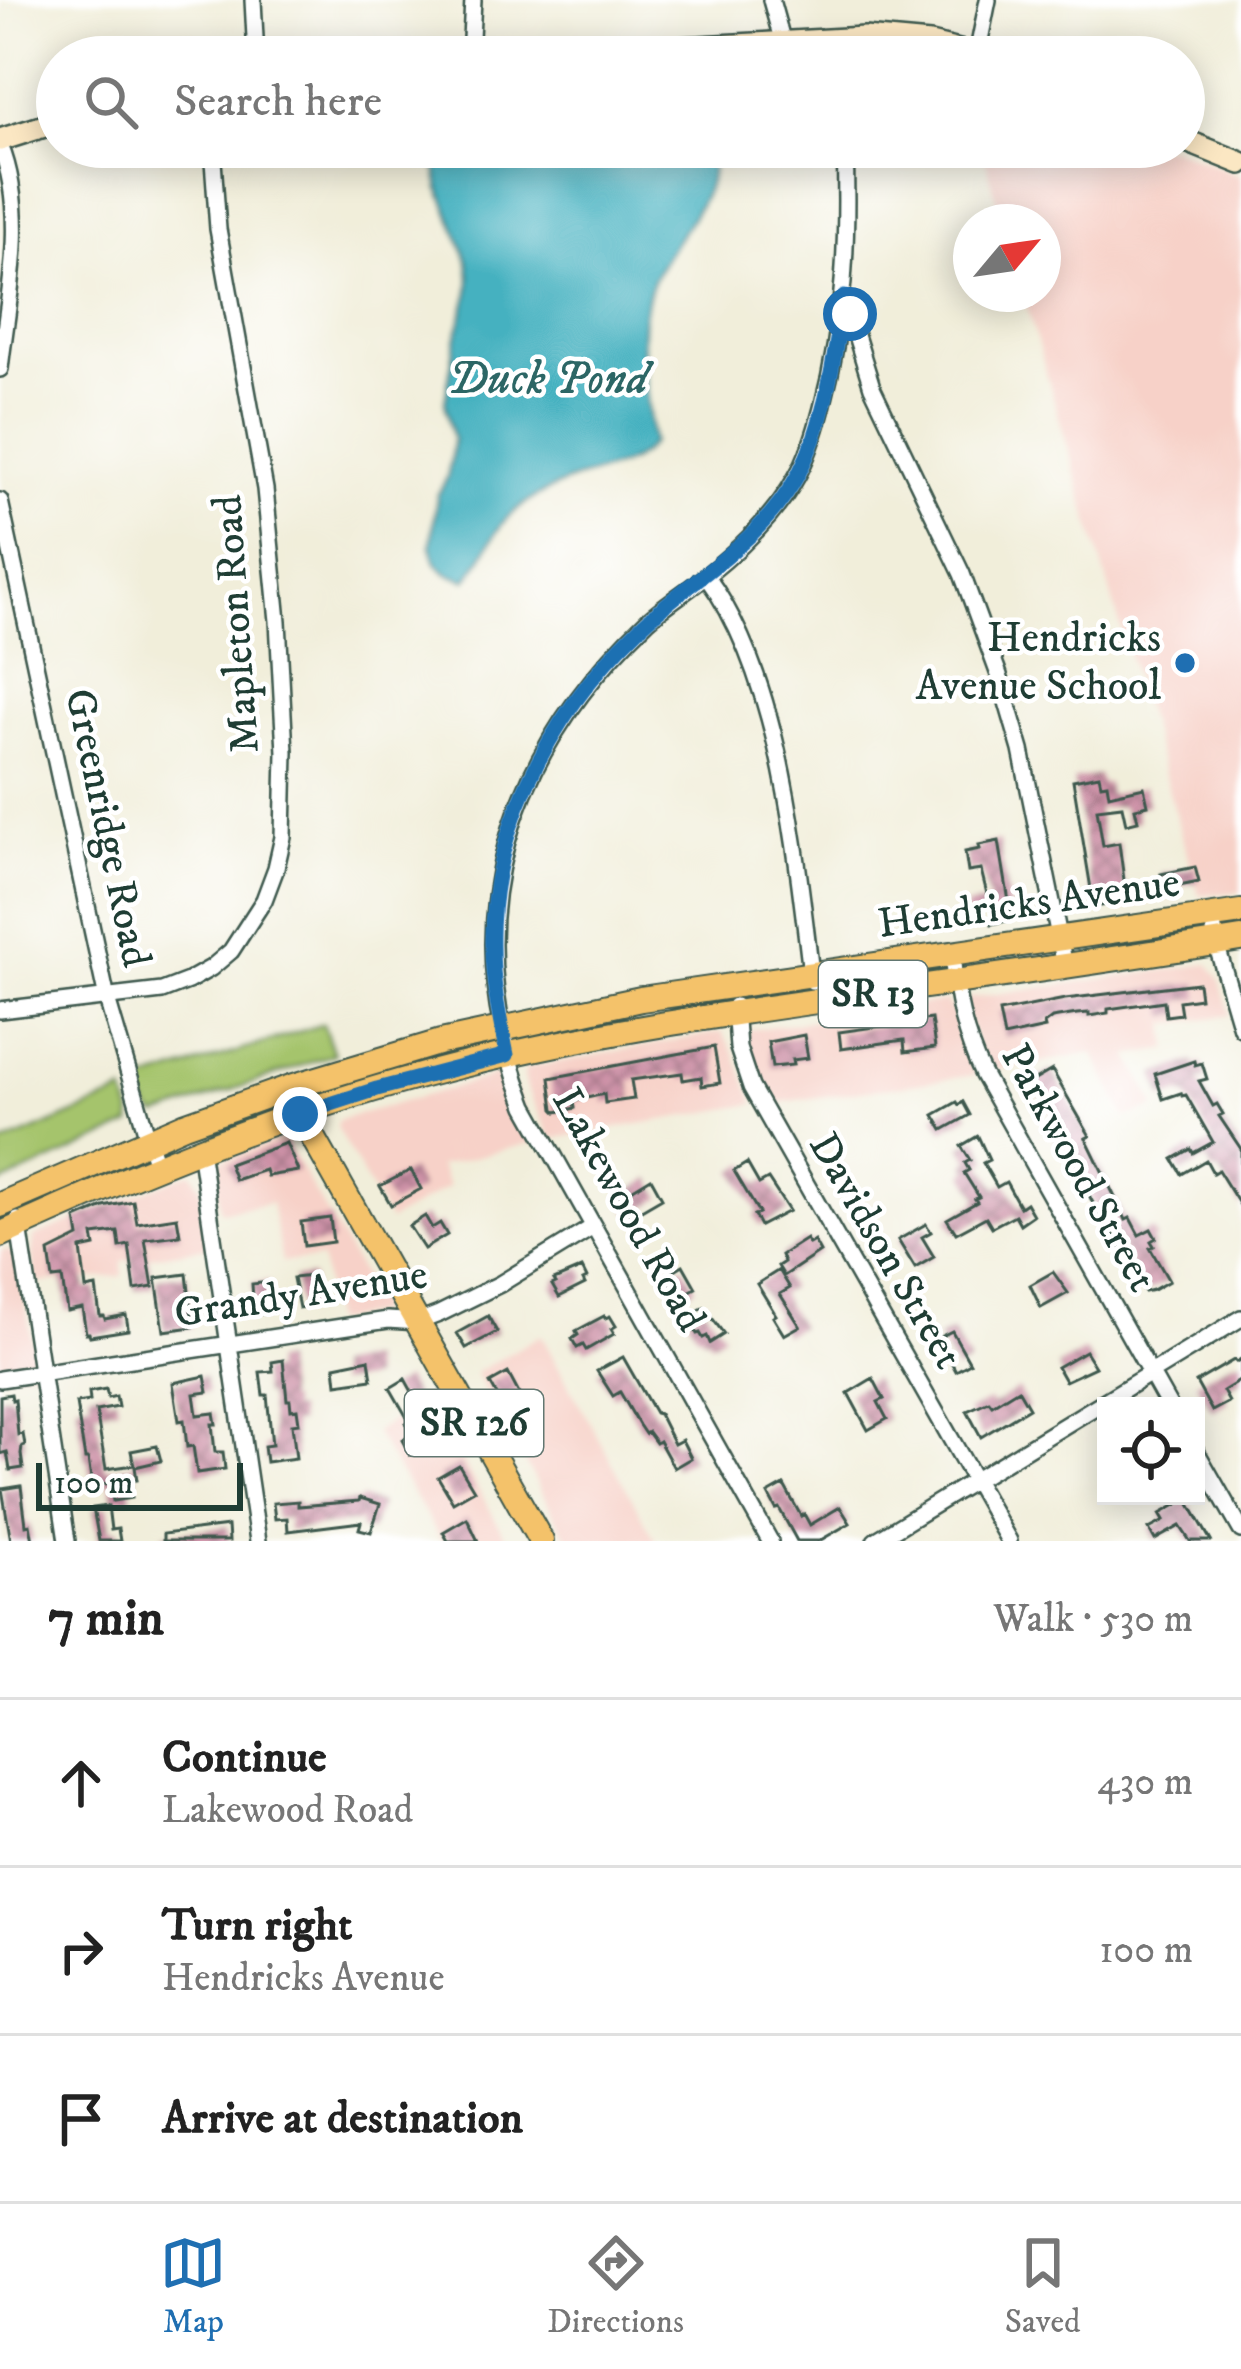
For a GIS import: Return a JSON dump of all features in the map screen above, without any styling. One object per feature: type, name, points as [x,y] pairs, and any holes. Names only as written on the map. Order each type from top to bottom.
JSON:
[{"type":"main road","name":"Hendricks Avenue","points":[[5,1203],[149,1138],[441,1042],[641,999],[1241,912]]},
{"type":"main road","name":"Hendricks Avenue","points":[[10,1230],[156,1166],[300,1114],[507,1055],[644,1026],[1228,941]]},
{"type":"main road","name":"SR 126","points":[[284,1090],[541,1541]]},
{"type":"main road","points":[[200,1150],[216,1126],[284,1090]]},
{"type":"street","points":[[254,0],[255,36]]},
{"type":"street","points":[[471,36],[473,0]]},
{"type":"street","points":[[771,0],[781,36]]},
{"type":"street","points":[[983,36],[988,0]]},
{"type":"street","points":[[0,369],[14,221],[9,171],[0,143],[36,130]]},
{"type":"street","points":[[1205,148],[1241,163]]},
{"type":"street","name":"Mapleton Road","points":[[0,1010],[162,991],[211,968],[231,951],[264,900],[283,837],[285,752],[265,489],[218,229],[214,168]]},
{"type":"street","name":"Lakewood Road","points":[[770,1541],[527,1108],[502,1028],[492,960],[494,905],[502,856],[526,788],[566,715],[601,669],[652,617],[732,554],[798,476],[831,375],[844,297],[845,168]]},
{"type":"street","points":[[844,297],[872,387],[962,574],[999,675],[1021,749],[1065,966]]},
{"type":"street","name":"Greenridge Road","points":[[0,501],[107,999],[156,1166]]},
{"type":"street","points":[[706,576],[734,620],[763,696],[786,800],[815,1002]]},
{"type":"street","points":[[1211,917],[1228,941],[1241,1028]]},
{"type":"street","name":"Parkwood Street","points":[[952,954],[970,1048],[1164,1397]]},
{"type":"street","name":"Davidson Street","points":[[734,985],[739,1048],[751,1087],[1009,1541]]},
{"type":"street","points":[[200,1150],[258,1541]]},
{"type":"street","points":[[5,1203],[43,1371],[67,1541]]},
{"type":"street","name":"Grandy Avenue","points":[[0,1379],[388,1320],[418,1322],[500,1284],[593,1226]]},
{"type":"street","points":[[875,1541],[1241,1318]]},
{"type":"street","points":[[1205,1467],[1241,1530]]},
{"type":"shaded area","name":"Hendricks Avenue School","points":[[1205,161],[1241,176],[1241,892],[1199,895],[1028,312],[1061,312],[1061,204],[998,204],[988,168],[1205,168]]},
{"type":"shaded area","points":[[1209,964],[1219,978],[1231,1015],[1166,1024],[1169,1049],[1129,1056],[1156,1107],[1126,1118],[1093,1053],[987,1072],[965,1009],[968,998]]},
{"type":"shaded area","points":[[946,1001],[976,1075],[769,1104],[747,1053],[748,1030]]},
{"type":"shaded area","points":[[722,1032],[755,1104],[552,1139],[525,1086],[526,1068]]},
{"type":"shaded area","points":[[502,1074],[514,1088],[538,1141],[439,1166],[449,1187],[389,1221],[336,1127],[338,1120]]},
{"type":"shaded area","points":[[281,1139],[379,1305],[375,1314],[332,1322],[321,1259],[282,1262],[271,1203],[220,1211],[216,1163]]},
{"type":"shaded area","points":[[192,1172],[200,1186],[208,1247],[122,1261],[123,1276],[36,1283],[34,1237]]},
{"type":"shaded area","points":[[7,1249],[17,1257],[37,1369],[0,1376],[0,1252]]},
{"type":"shaded area","points":[[541,1335],[656,1541],[569,1541],[475,1373]]},
{"type":"shaded area","points":[[427,1400],[508,1541],[442,1541],[374,1432]]},
{"type":"green space","points":[[323,1024],[334,1054],[158,1116],[145,1102],[140,1083]]},
{"type":"green space","points":[[124,1093],[131,1125],[0,1184],[0,1145]]},
{"type":"water","name":"Duck Pond","points":[[436,168],[712,168],[706,191],[655,276],[645,310],[644,367],[652,442],[625,464],[561,485],[516,510],[466,580],[447,574],[436,563],[431,546],[437,496],[451,459],[453,440],[445,402],[470,277]]},
{"type":"building","points":[[1099,775],[1109,795],[1144,787],[1148,805],[1135,808],[1138,821],[1126,824],[1122,806],[1097,809],[1103,846],[1119,843],[1127,902],[1094,907],[1073,780]]},
{"type":"building","points":[[999,841],[1012,920],[992,924],[991,917],[968,922],[965,907],[989,902],[981,870],[968,872],[965,852]]},
{"type":"building","points":[[1195,867],[1199,882],[1164,889],[1161,874]]},
{"type":"building","points":[[1198,983],[1200,998],[1179,1001],[1181,1014],[1166,1016],[1164,1001],[1052,1018],[1045,1028],[1004,1037],[999,1012]]},
{"type":"building","points":[[931,1019],[935,1048],[905,1052],[904,1040],[841,1049],[839,1032]]},
{"type":"building","points":[[804,1035],[808,1058],[772,1067],[768,1042]]},
{"type":"building","points":[[714,1047],[720,1083],[702,1086],[701,1077],[683,1080],[682,1073],[631,1080],[634,1099],[605,1103],[604,1094],[574,1101],[575,1108],[554,1109],[550,1078]]},
{"type":"building","points":[[1194,1061],[1195,1065],[1202,1063],[1207,1079],[1199,1081],[1241,1149],[1241,1207],[1218,1170],[1213,1173],[1206,1160],[1182,1174],[1173,1159],[1213,1142],[1186,1095],[1163,1099],[1155,1074]]},
{"type":"building","points":[[1052,1070],[1090,1136],[1086,1138],[1126,1220],[1130,1218],[1139,1235],[1151,1229],[1156,1238],[1150,1248],[1169,1281],[1153,1290],[1145,1292],[1047,1124],[1055,1119],[1040,1093],[1036,1096],[1028,1084]]},
{"type":"building","points":[[963,1102],[970,1115],[943,1130],[934,1115]]},
{"type":"building","points":[[978,1136],[989,1160],[983,1163],[997,1187],[1006,1182],[1020,1207],[1026,1203],[1033,1215],[1020,1224],[1015,1215],[992,1227],[986,1217],[956,1233],[947,1219],[979,1197],[964,1173],[970,1160],[961,1146]]},
{"type":"building","points":[[286,1143],[298,1171],[267,1176],[265,1170],[235,1180],[229,1164]]},
{"type":"building","points":[[747,1163],[759,1184],[768,1179],[789,1211],[760,1226],[754,1215],[759,1213],[734,1171]]},
{"type":"building","points":[[411,1170],[421,1189],[391,1205],[380,1186]]},
{"type":"building","points":[[651,1178],[662,1198],[631,1216],[620,1197]]},
{"type":"building","points":[[133,1201],[137,1223],[177,1217],[180,1235],[145,1239],[153,1287],[135,1290],[129,1245],[120,1247],[118,1232],[93,1235],[95,1246],[81,1249],[86,1289],[96,1287],[100,1316],[126,1315],[128,1330],[90,1336],[82,1308],[67,1311],[62,1278],[53,1279],[49,1252],[79,1237],[76,1219]]},
{"type":"building","points":[[425,1216],[432,1228],[440,1223],[447,1235],[424,1249],[409,1226]]},
{"type":"building","points":[[330,1218],[333,1242],[304,1246],[301,1222]]},
{"type":"building","points":[[926,1224],[931,1232],[922,1237],[934,1257],[915,1268],[898,1240]]},
{"type":"building","points":[[806,1239],[809,1244],[814,1241],[820,1252],[784,1276],[778,1266],[784,1262],[781,1255]]},
{"type":"building","points":[[683,1265],[696,1288],[677,1298],[665,1276]]},
{"type":"building","points":[[582,1268],[585,1284],[559,1297],[554,1280]]},
{"type":"building","points":[[779,1270],[790,1288],[780,1294],[800,1326],[784,1335],[757,1284]]},
{"type":"building","points":[[1053,1272],[1068,1293],[1041,1308],[1030,1285]]},
{"type":"building","points":[[187,1274],[193,1327],[164,1331],[156,1278]]},
{"type":"building","points":[[312,1276],[314,1301],[310,1307],[299,1308],[293,1278]]},
{"type":"building","points":[[270,1282],[275,1312],[254,1315],[252,1284]]},
{"type":"building","points":[[704,1307],[724,1334],[710,1343],[687,1318]]},
{"type":"building","points":[[488,1316],[497,1332],[466,1348],[457,1333]]},
{"type":"building","points":[[610,1316],[616,1326],[611,1329],[614,1334],[586,1350],[583,1345],[577,1348],[572,1339],[576,1331]]},
{"type":"building","points":[[952,1331],[970,1363],[956,1371],[938,1338]]},
{"type":"building","points":[[1085,1351],[1095,1367],[1065,1381],[1057,1367]]},
{"type":"building","points":[[623,1357],[674,1444],[682,1440],[691,1458],[674,1468],[659,1441],[645,1434],[620,1392],[613,1396],[597,1371]]},
{"type":"building","points":[[369,1359],[372,1379],[337,1384],[335,1366]]},
{"type":"building","points":[[1241,1359],[1241,1380],[1223,1391],[1229,1402],[1212,1411],[1196,1382]]},
{"type":"building","points":[[283,1360],[287,1400],[291,1410],[297,1409],[299,1423],[292,1424],[296,1458],[266,1462],[264,1446],[272,1445],[260,1372],[273,1371],[272,1362]]},
{"type":"building","points":[[508,1373],[535,1424],[522,1431],[490,1383]]},
{"type":"building","points":[[205,1376],[208,1392],[194,1394],[197,1415],[214,1413],[215,1452],[223,1452],[225,1469],[197,1473],[184,1420],[179,1421],[173,1383]]},
{"type":"building","points":[[873,1378],[884,1399],[878,1402],[887,1419],[868,1430],[848,1393]]},
{"type":"building","points":[[405,1379],[438,1444],[410,1455],[402,1440],[412,1434],[409,1421],[390,1388]]},
{"type":"building","points":[[106,1389],[108,1398],[116,1396],[118,1407],[96,1411],[106,1469],[134,1465],[131,1451],[157,1446],[161,1461],[135,1467],[137,1480],[130,1481],[132,1498],[113,1501],[110,1483],[92,1486],[76,1403],[90,1401],[89,1392]]},
{"type":"building","points":[[1018,1389],[1029,1408],[981,1437],[967,1411],[989,1401],[992,1405]]},
{"type":"building","points":[[11,1394],[18,1435],[23,1434],[25,1445],[23,1468],[10,1470],[7,1452],[0,1454],[0,1396]]},
{"type":"building","points":[[459,1465],[474,1490],[453,1502],[438,1477]]},
{"type":"building","points":[[784,1485],[810,1525],[840,1507],[850,1523],[819,1541],[797,1541],[768,1494]]},
{"type":"building","points":[[21,1486],[33,1541],[11,1541],[2,1489]]},
{"type":"building","points":[[360,1498],[380,1504],[371,1532],[359,1529],[361,1522],[288,1531],[287,1518],[275,1519],[273,1503],[298,1501],[298,1506]]},
{"type":"building","points":[[1176,1505],[1190,1505],[1211,1541],[1190,1541],[1180,1526],[1155,1540],[1149,1529],[1164,1521],[1160,1514]]},
{"type":"building","points":[[108,1506],[111,1530],[118,1529],[120,1541],[99,1541],[93,1508]]},
{"type":"building","points":[[467,1518],[478,1541],[448,1541],[443,1532]]},
{"type":"building","points":[[228,1526],[229,1541],[163,1541],[163,1534]]},
{"type":"place","name":"Hendricks Avenue School","points":[[1185,663]]},
{"type":"route","points":[[300,1114],[507,1055],[492,960],[492,920],[502,856],[526,788],[566,715],[601,669],[652,617],[732,554],[781,502],[798,476],[818,424],[844,297],[850,314]]}]
